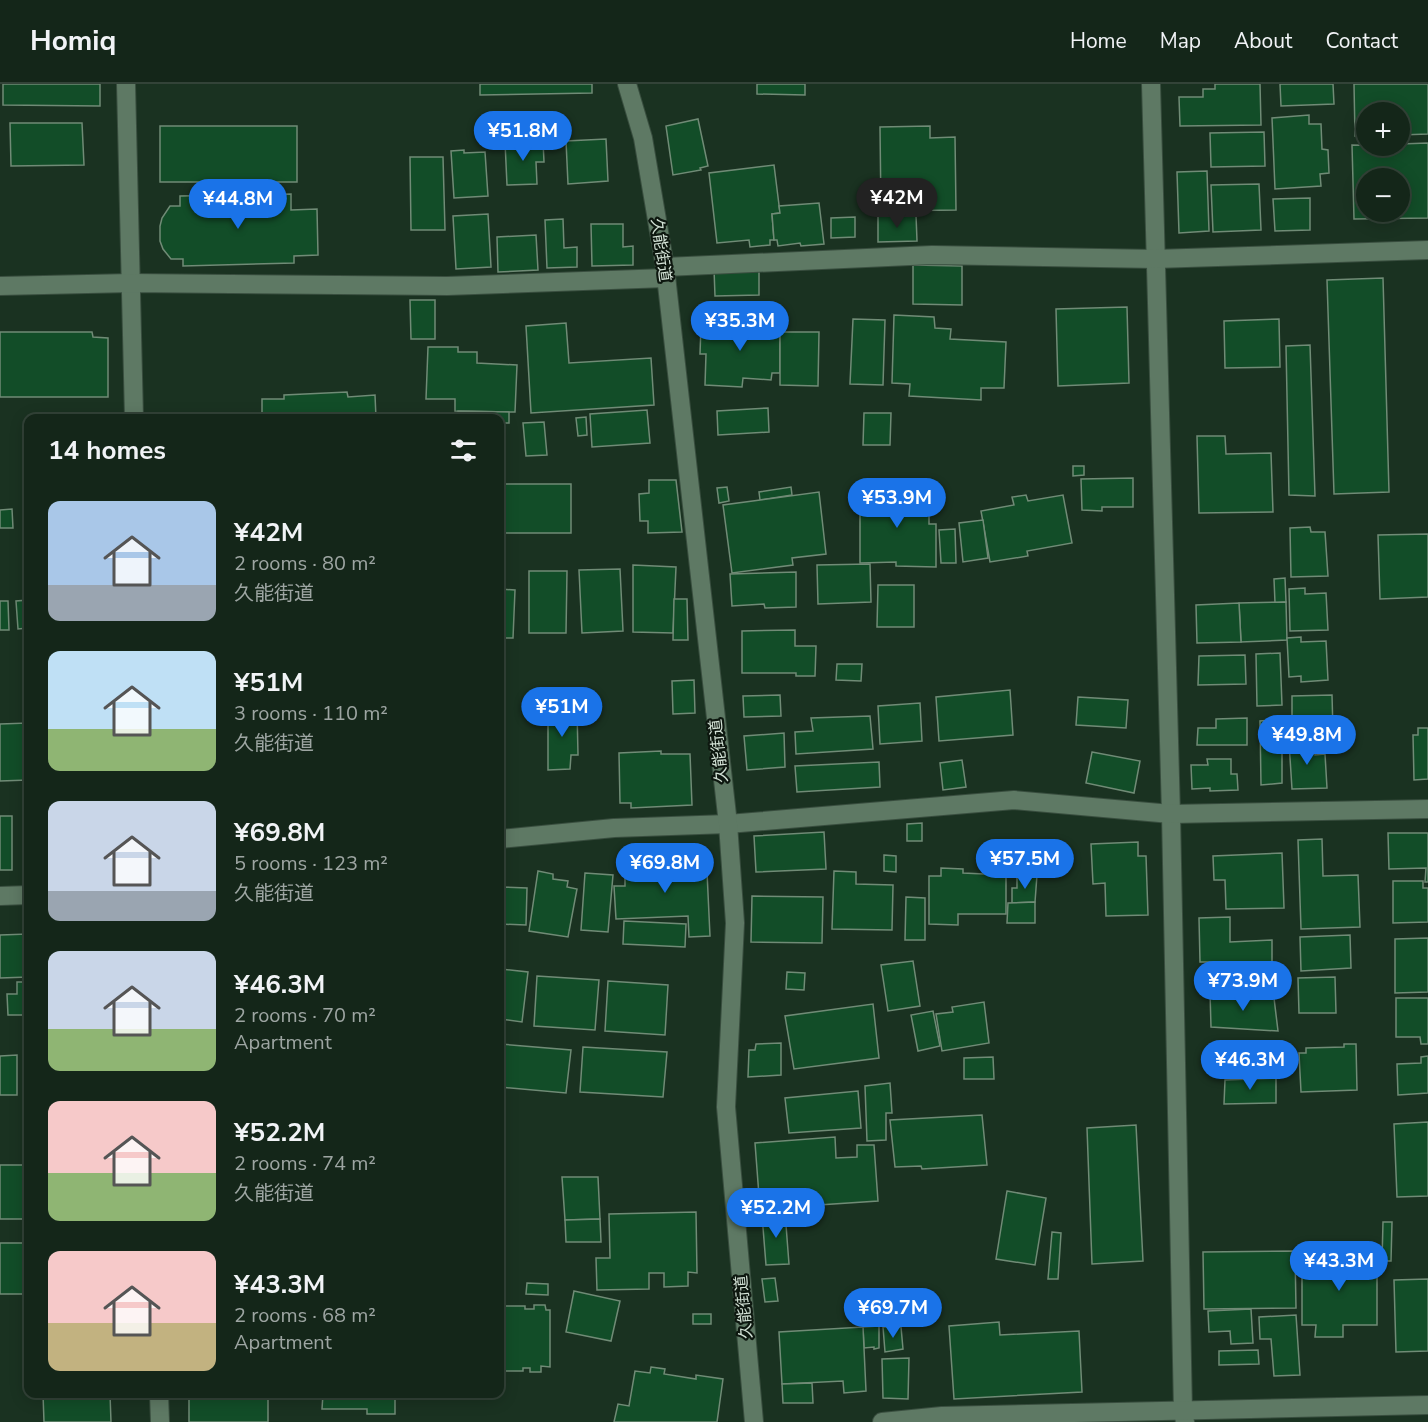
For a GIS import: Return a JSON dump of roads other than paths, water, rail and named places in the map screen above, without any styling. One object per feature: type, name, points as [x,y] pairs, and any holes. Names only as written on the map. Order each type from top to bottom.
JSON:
[{"type":"street","points":[[126,84],[134,414]]},
{"type":"street","name":"久能街道","points":[[627,84],[643,138],[665,272],[728,824],[735,923],[726,1107],[754,1422]]},
{"type":"street","points":[[1151,84],[1171,814],[1184,1416]]},
{"type":"street","points":[[0,286],[131,284],[447,286],[932,255],[1155,259],[1428,250]]},
{"type":"street","points":[[504,839],[614,828],[728,824],[1014,800],[1171,814],[1428,809]]},
{"type":"street","points":[[0,896],[24,895]]},
{"type":"street","points":[[159,1398],[160,1422]]},
{"type":"street","points":[[882,1422],[942,1416],[1184,1416],[1428,1405]]}]
